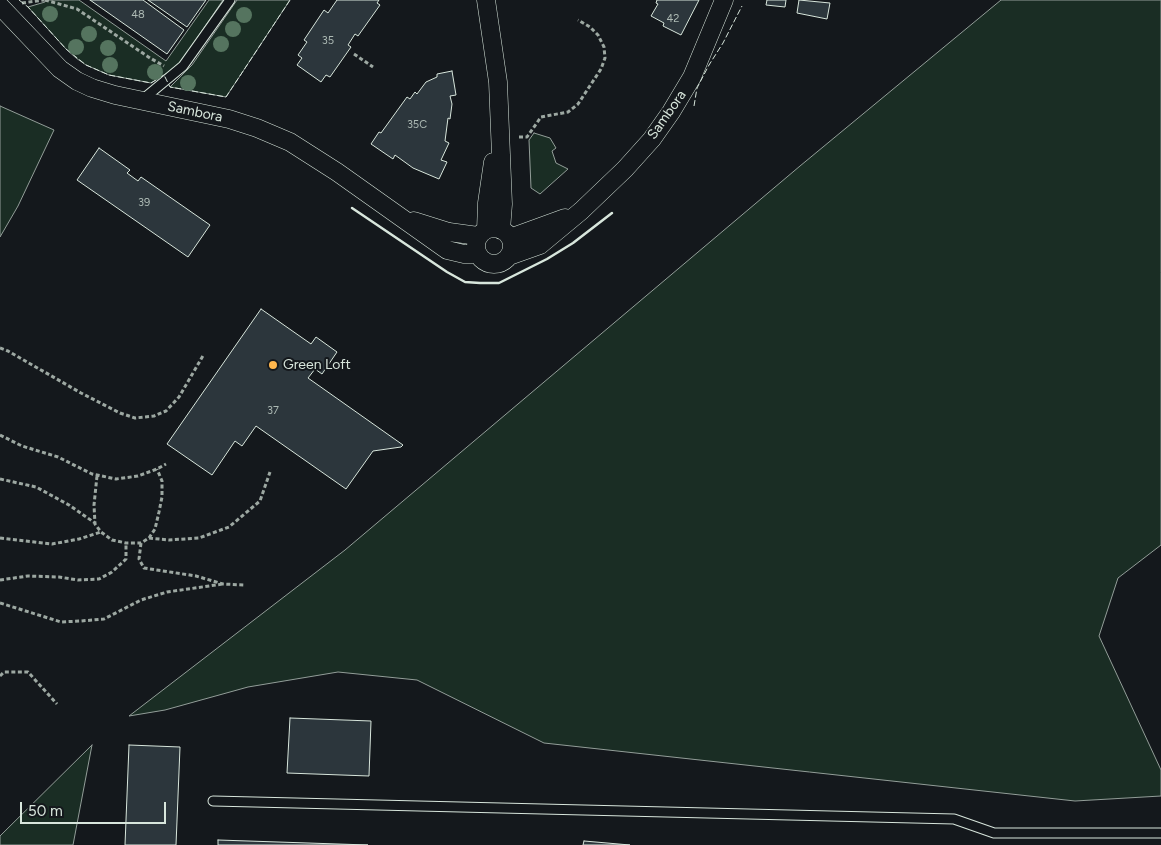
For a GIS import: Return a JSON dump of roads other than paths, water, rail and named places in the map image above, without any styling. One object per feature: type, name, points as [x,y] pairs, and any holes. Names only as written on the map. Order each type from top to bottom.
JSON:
[{"type":"street","points":[[477,254],[476,245],[494,233],[503,204],[497,68],[486,0]]},
{"type":"street","name":"Sambora","points":[[0,6],[60,69],[77,81],[92,88],[229,119],[290,142],[328,166],[447,250],[464,254],[477,254],[490,264],[501,263],[509,256],[540,245],[581,211],[625,168],[652,138],[672,112],[692,77],[724,0]]},
{"type":"street","name":"Sambora","points":[[397,215],[449,232],[494,233],[534,230],[581,211]]},
{"type":"street","points":[[494,233],[512,250],[509,256]]},
{"type":"lane","points":[[142,100],[184,66],[230,0]]},
{"type":"lane","points":[[213,801],[954,819],[994,833],[1161,833]]},
{"type":"place","name":"Green Loft","points":[[273,365]]}]
